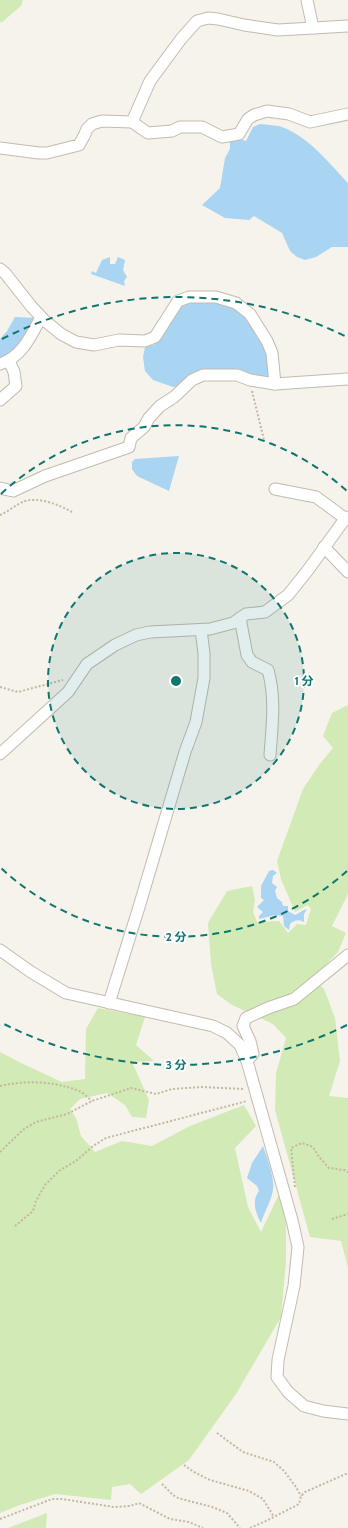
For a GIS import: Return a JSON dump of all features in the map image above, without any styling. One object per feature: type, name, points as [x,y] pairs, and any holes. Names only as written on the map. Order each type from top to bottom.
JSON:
[{"type":"street","points":[[307,0],[312,28]]},
{"type":"street","points":[[132,122],[150,81],[181,39],[197,21],[208,18],[218,19],[244,25],[278,30],[348,26]]},
{"type":"street","points":[[0,148],[47,153],[79,145],[87,129],[92,124],[102,121],[132,122],[148,133],[172,131],[180,127],[202,127],[222,137],[239,134],[248,119],[254,114],[267,111],[289,114],[310,122],[348,117]]},
{"type":"street","points":[[0,269],[6,273],[41,317],[61,334],[76,342],[94,345],[119,340],[145,341],[155,337],[178,301],[189,297],[216,297],[236,303],[250,314],[267,341],[272,353],[275,384]]},
{"type":"street","points":[[0,400],[16,386],[14,372],[5,362],[20,352],[30,338],[41,317]]},
{"type":"street","points":[[0,488],[13,491],[45,476],[129,447],[131,438],[144,427],[149,418],[160,406],[174,397],[192,380],[203,375],[237,375],[250,380],[275,384],[348,379]]},
{"type":"street","points":[[0,754],[68,692],[87,664],[115,645],[136,635],[150,632],[201,630],[233,623],[246,614],[265,612],[288,595],[347,518],[316,497],[275,489]]},
{"type":"street","points":[[324,547],[348,572]]},
{"type":"street","points":[[240,618],[247,655],[252,662],[268,670],[272,681],[273,697],[270,755]]},
{"type":"street","points":[[109,1003],[185,752],[196,722],[204,678],[204,653],[201,630]]},
{"type":"street","points":[[0,950],[31,972],[66,993],[213,1026],[227,1032],[240,1045],[247,1061],[284,1190],[298,1247],[294,1286],[278,1360],[277,1377],[288,1392],[304,1406],[323,1411],[348,1414]]},
{"type":"street","points":[[247,1061],[252,1054],[250,1041],[243,1026],[246,1018],[268,1008],[294,999],[348,955]]},
{"type":"path","points":[[250,380],[264,440]]},
{"type":"path","points":[[0,515],[25,501],[57,504],[72,512]]},
{"type":"path","points":[[0,687],[18,692],[79,676]]},
{"type":"path","points":[[0,1086],[14,1083],[46,1082],[80,1092],[92,1101]]},
{"type":"path","points":[[0,1152],[24,1129],[36,1122],[67,1114],[92,1101],[131,1088],[156,1094],[172,1089],[202,1087],[244,1089],[248,1100],[106,1138],[93,1146],[76,1161],[60,1171],[45,1185],[36,1201],[33,1211],[15,1226]]},
{"type":"path","points":[[295,1191],[291,1148],[302,1142],[313,1147],[319,1157],[330,1168],[348,1172]]},
{"type":"path","points":[[332,1219],[348,1214]]},
{"type":"path","points":[[217,1433],[243,1452],[274,1462],[284,1471],[301,1496]]},
{"type":"path","points":[[184,1465],[210,1480],[249,1491],[263,1499],[274,1517]]},
{"type":"path","points":[[250,1528],[299,1504],[301,1496],[305,1492],[348,1473]]},
{"type":"path","points":[[162,1484],[178,1498],[212,1506],[227,1513],[240,1528]]},
{"type":"path","points":[[0,1519],[52,1499],[62,1498],[114,1507],[130,1506],[139,1503],[170,1519],[189,1522],[203,1528]]},
{"type":"green space","points":[[0,0],[23,0],[21,6],[1,23],[0,21]]},
{"type":"green space","points":[[348,705],[348,894],[332,926],[346,933],[338,952],[313,978],[324,989],[335,1018],[340,1061],[329,1096],[348,1098],[348,1267],[341,1241],[310,1237],[275,1110],[276,1073],[286,1038],[273,1024],[232,1005],[217,994],[211,964],[208,923],[227,891],[252,886],[255,900],[253,912],[257,922],[279,921],[288,933],[297,924],[306,925],[311,909],[308,905],[295,912],[281,879],[277,861],[303,789],[319,765],[333,748],[323,736],[332,713]]},
{"type":"green space","points":[[98,1008],[145,1017],[136,1045],[154,1061],[132,1062],[149,1100],[146,1118],[132,1117],[125,1105],[107,1093],[80,1099],[70,1109],[76,1118],[81,1136],[95,1152],[122,1141],[152,1146],[190,1126],[244,1105],[256,1126],[235,1148],[248,1207],[261,1232],[279,1194],[286,1224],[286,1261],[281,1317],[236,1394],[189,1460],[141,1494],[130,1484],[112,1487],[111,1500],[55,1494],[0,1513],[0,1052],[62,1082],[85,1079],[86,1029]]},
{"type":"green space","points":[[47,1513],[46,1528],[8,1528]]},
{"type":"water","points":[[260,124],[282,127],[301,137],[318,151],[348,183],[348,247],[332,247],[316,257],[305,260],[297,257],[290,251],[282,233],[254,216],[249,220],[225,218],[202,205],[220,188],[225,158],[230,149],[230,142],[241,139],[246,141],[253,127]]},
{"type":"water","points":[[110,257],[110,264],[115,264],[118,257],[125,260],[123,270],[127,277],[124,281],[125,286],[91,274],[92,271],[96,273],[102,260]]},
{"type":"water","points":[[190,303],[223,304],[233,307],[238,311],[254,329],[266,351],[269,359],[270,378],[240,373],[173,387],[153,380],[145,371],[143,357],[145,347],[154,345],[160,339],[180,306]]},
{"type":"water","points":[[15,317],[38,318],[29,338],[0,361],[0,339],[7,331]]},
{"type":"water","points":[[179,456],[169,491],[137,476],[132,469],[132,462],[135,459]]},
{"type":"water","points":[[273,870],[277,873],[273,876],[272,883],[277,887],[275,891],[277,898],[282,902],[283,906],[288,906],[288,911],[295,915],[307,909],[304,914],[304,922],[297,920],[293,922],[290,924],[289,930],[284,926],[283,916],[275,915],[259,919],[259,916],[263,912],[257,907],[264,900],[261,898],[261,886],[269,871]]},
{"type":"water","points":[[263,1146],[273,1180],[273,1190],[261,1223],[257,1216],[255,1207],[255,1199],[259,1191],[257,1186],[247,1178],[252,1163]]}]
